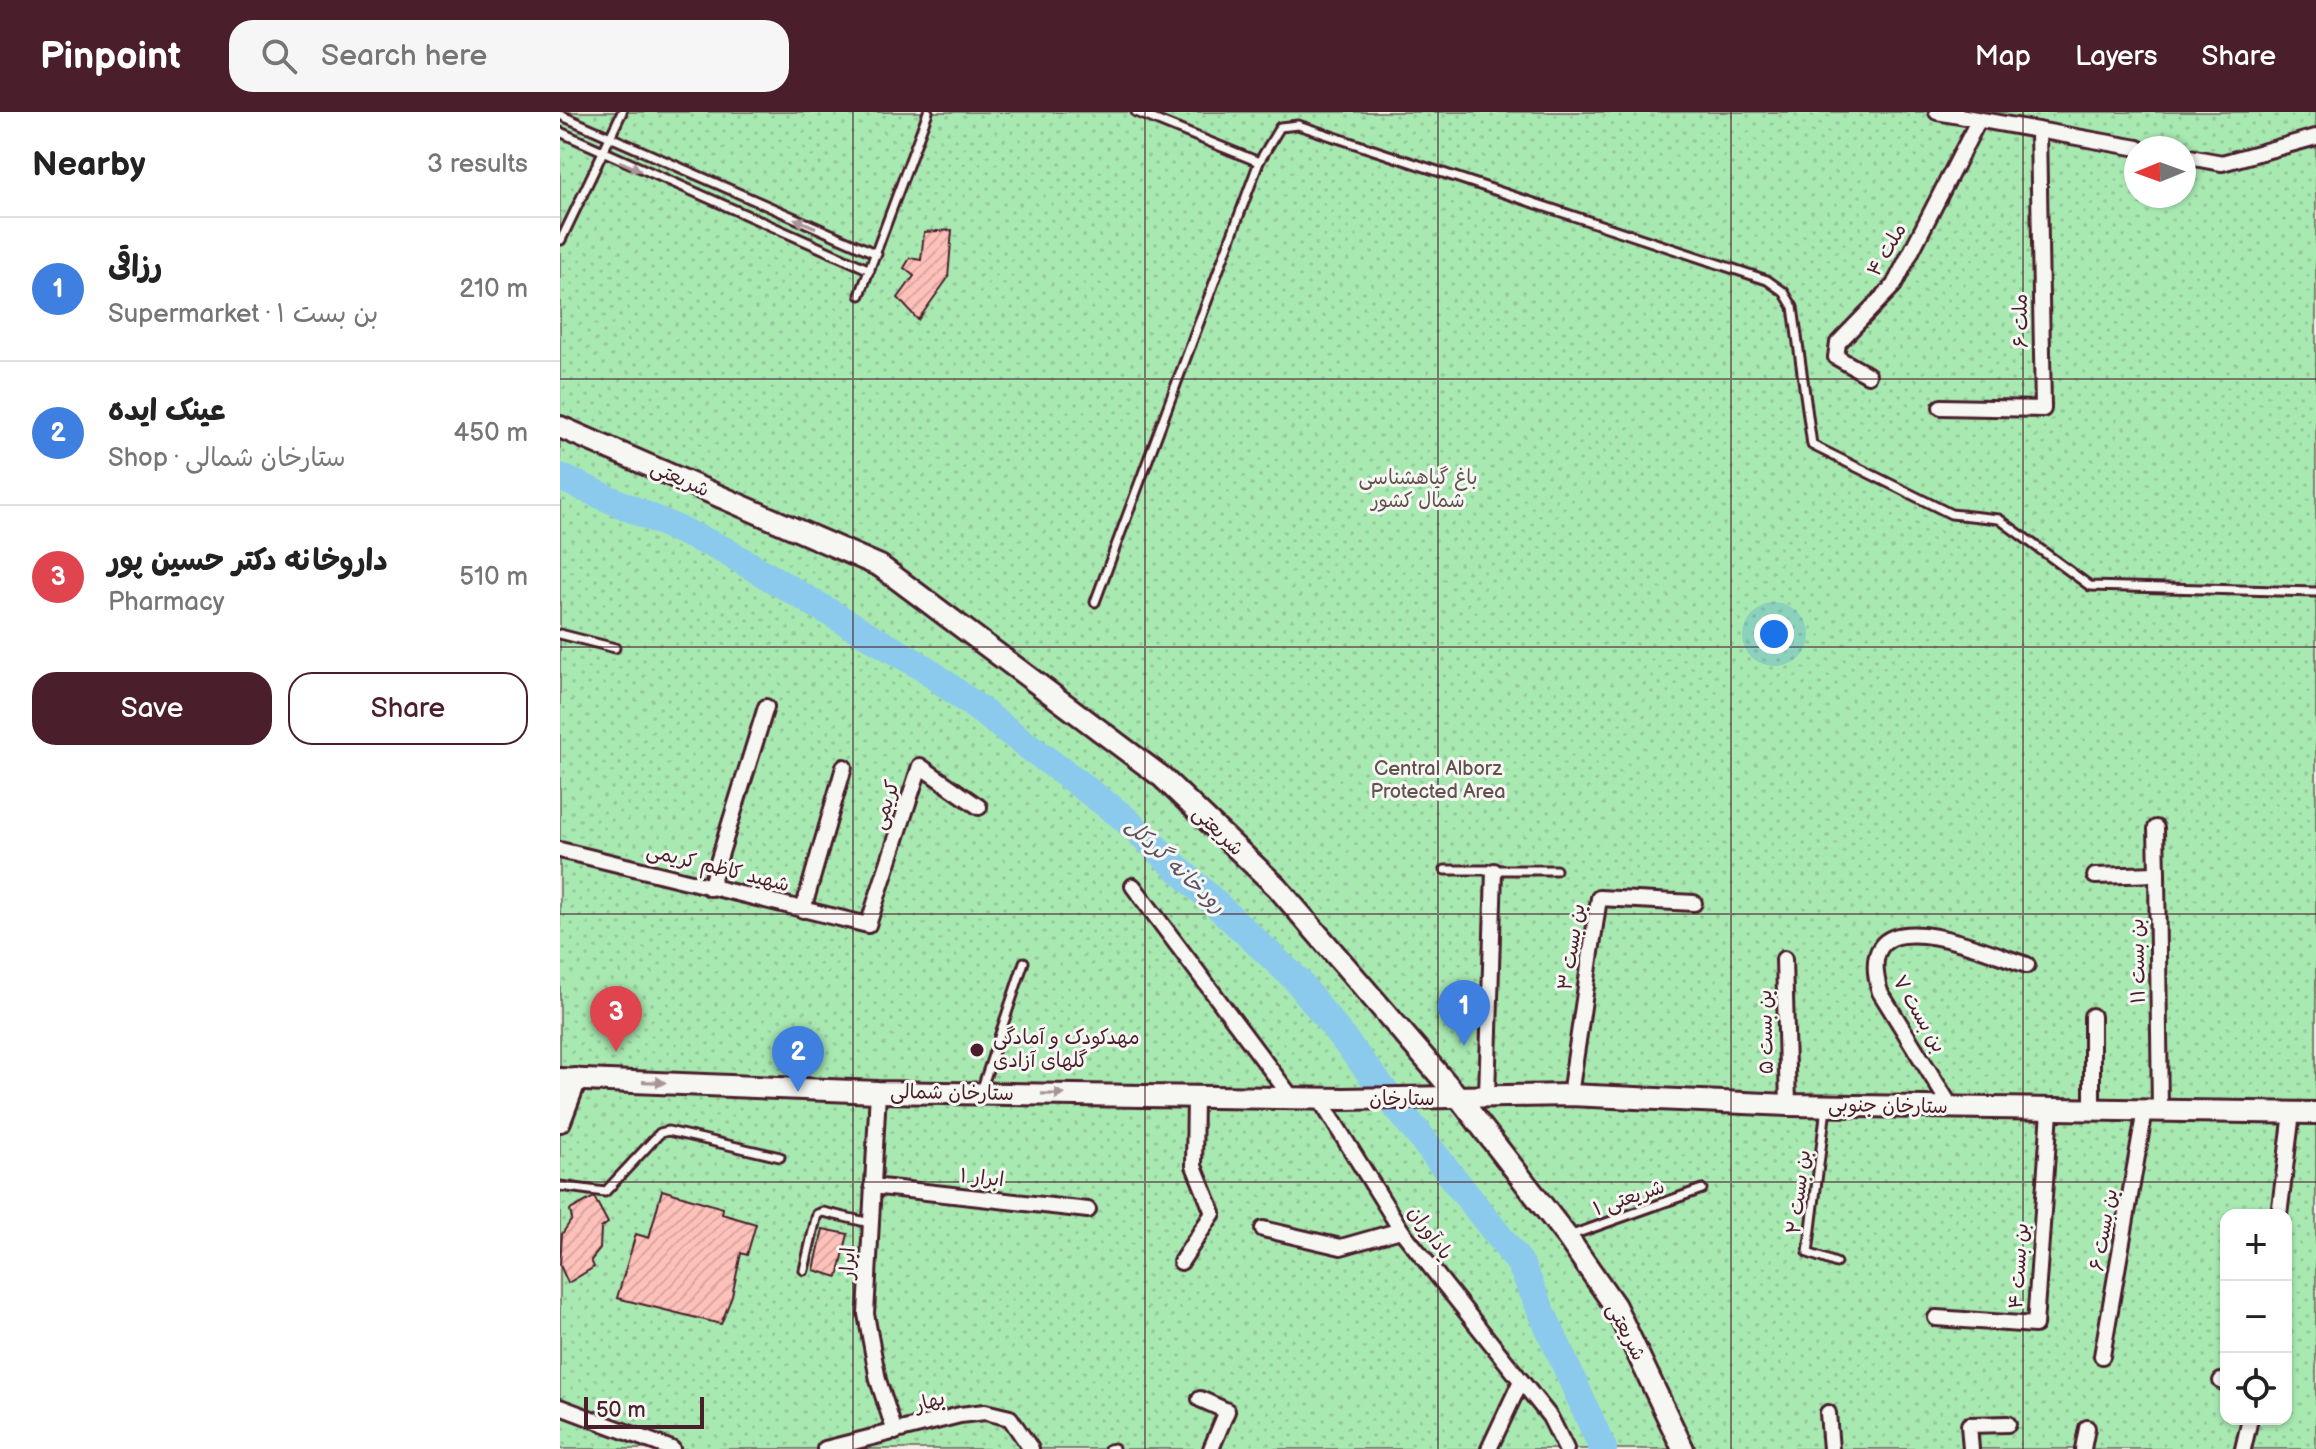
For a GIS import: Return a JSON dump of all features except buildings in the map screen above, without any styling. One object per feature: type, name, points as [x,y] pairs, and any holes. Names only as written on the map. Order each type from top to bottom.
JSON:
[{"type":"main road","name":"شریعتی","points":[[560,427],[880,566],[1162,777],[1277,887],[1460,1099],[1567,1237],[1615,1306],[1683,1449]]},
{"type":"main road","name":"ستارخان شمالی","points":[[568,1079],[878,1092],[1344,1099]]},
{"type":"main road","points":[[560,1121],[568,1079]]},
{"type":"main road","name":"ستارخان جنوبی","points":[[1460,1099],[1487,1095],[1570,1095],[1826,1106],[2316,1113]]},
{"type":"main road","name":"ستارخان","points":[[1344,1099],[1460,1099]]},
{"type":"street","points":[[1937,112],[2124,145]]},
{"type":"street","name":"ملت ۴","points":[[1868,375],[1836,357],[1838,343],[1894,285],[1978,121]]},
{"type":"street","name":"ملت ۶","points":[[1941,407],[2043,409],[2038,130]]},
{"type":"street","points":[[2196,158],[2222,163],[2316,137]]},
{"type":"street","points":[[710,888],[766,707]]},
{"type":"street","name":"کریمی","points":[[868,925],[920,766],[979,807]]},
{"type":"street","points":[[803,910],[844,767]]},
{"type":"street","name":"بن بست ۱۱","points":[[2153,1110],[2156,828]]},
{"type":"street","name":"شهید کاظم کریمی","points":[[560,850],[868,925]]},
{"type":"street","points":[[1487,1095],[1494,871]]},
{"type":"street","points":[[2095,876],[2157,874]]},
{"type":"street","points":[[1133,886],[1292,1098]]},
{"type":"street","name":"بن بست ۳","points":[[1570,1095],[1599,898],[1694,903]]},
{"type":"street","name":"بن بست ۷","points":[[1951,1107],[1880,992],[1874,972],[1875,953],[1889,939],[1934,934],[2027,965]]},
{"type":"street","name":"بن بست ۵","points":[[1784,959],[1788,1105]]},
{"type":"street","points":[[2092,1016],[2092,1110]]},
{"type":"street","name":"ابرار","points":[[878,1092],[866,1314],[878,1380],[895,1432]]},
{"type":"street","points":[[1181,1262],[1213,1213],[1194,1166],[1195,1097]]},
{"type":"street","name":"یادآوران","points":[[1319,1098],[1401,1230],[1550,1417],[1566,1449]]},
{"type":"street","name":"بن بست ۶","points":[[2102,1356],[2153,1110]]},
{"type":"street","name":"بن بست ۴","points":[[1936,1318],[2035,1325],[2050,1111]]},
{"type":"street","points":[[2280,1209],[2292,1113]]},
{"type":"street","name":"ابرار ۱","points":[[872,1186],[1088,1210]]},
{"type":"street","points":[[1263,1229],[1341,1247],[1401,1230]]},
{"type":"street","points":[[1489,1449],[1520,1383]]},
{"type":"street","points":[[1200,1399],[1227,1411],[1211,1449]]},
{"type":"street","points":[[560,1407],[672,1449]]},
{"type":"street","name":"بهار","points":[[825,1449],[960,1415],[985,1412],[1010,1418],[1031,1449]]},
{"type":"street","points":[[1828,1413],[1831,1449]]},
{"type":"street","points":[[1971,1449],[1969,1425],[2008,1424]]},
{"type":"street","points":[[2243,1449],[2249,1425]]},
{"type":"street","points":[[2083,1449],[2087,1428]]},
{"type":"lane","points":[[561,240],[622,112]]},
{"type":"lane","points":[[860,295],[928,112]]},
{"type":"lane","points":[[1136,112],[1259,162]]},
{"type":"lane","points":[[560,115],[877,254]]},
{"type":"lane","points":[[1095,602],[1259,162],[1280,127],[1298,125],[1767,280],[1784,292],[1793,307],[1812,445],[1951,514],[1999,519],[2090,586],[2316,592]]},
{"type":"lane","points":[[560,132],[870,270]]},
{"type":"lane","points":[[560,634],[615,648]]},
{"type":"lane","points":[[1445,870],[1556,870]]},
{"type":"lane","points":[[980,1093],[1024,962]]},
{"type":"lane","name":"بن بست ۲","points":[[1826,1106],[1808,1253],[1836,1263]]},
{"type":"lane","points":[[560,1186],[605,1192],[660,1133],[668,1131],[780,1157]]},
{"type":"lane","name":"شریعتی ۱","points":[[1567,1237],[1702,1189]]},
{"type":"lane","points":[[804,1270],[817,1214],[823,1212],[870,1223]]},
{"type":"green space","name":"Central Alborz Protected Area","points":[[560,112],[2316,112],[2316,1449],[560,1449]]},
{"type":"waterway","name":"رودخانه گردکل","points":[[560,477],[722,549],[924,668],[1123,817],[1297,980],[1520,1263],[1603,1449]]},
{"type":"place","name":"رزاقی","points":[[1464,1046]]},
{"type":"place","name":"مهدکودک و آمادگی گلهای آزادی","points":[[977,1050]]},
{"type":"place","name":"داروخانه دکتر حسین پور","points":[[616,1052]]},
{"type":"place","name":"عینک ایده","points":[[798,1092]]},
{"type":"park label","name":"باغ گیاهشناسی شمال کشور","points":[[1418,490]]}]
